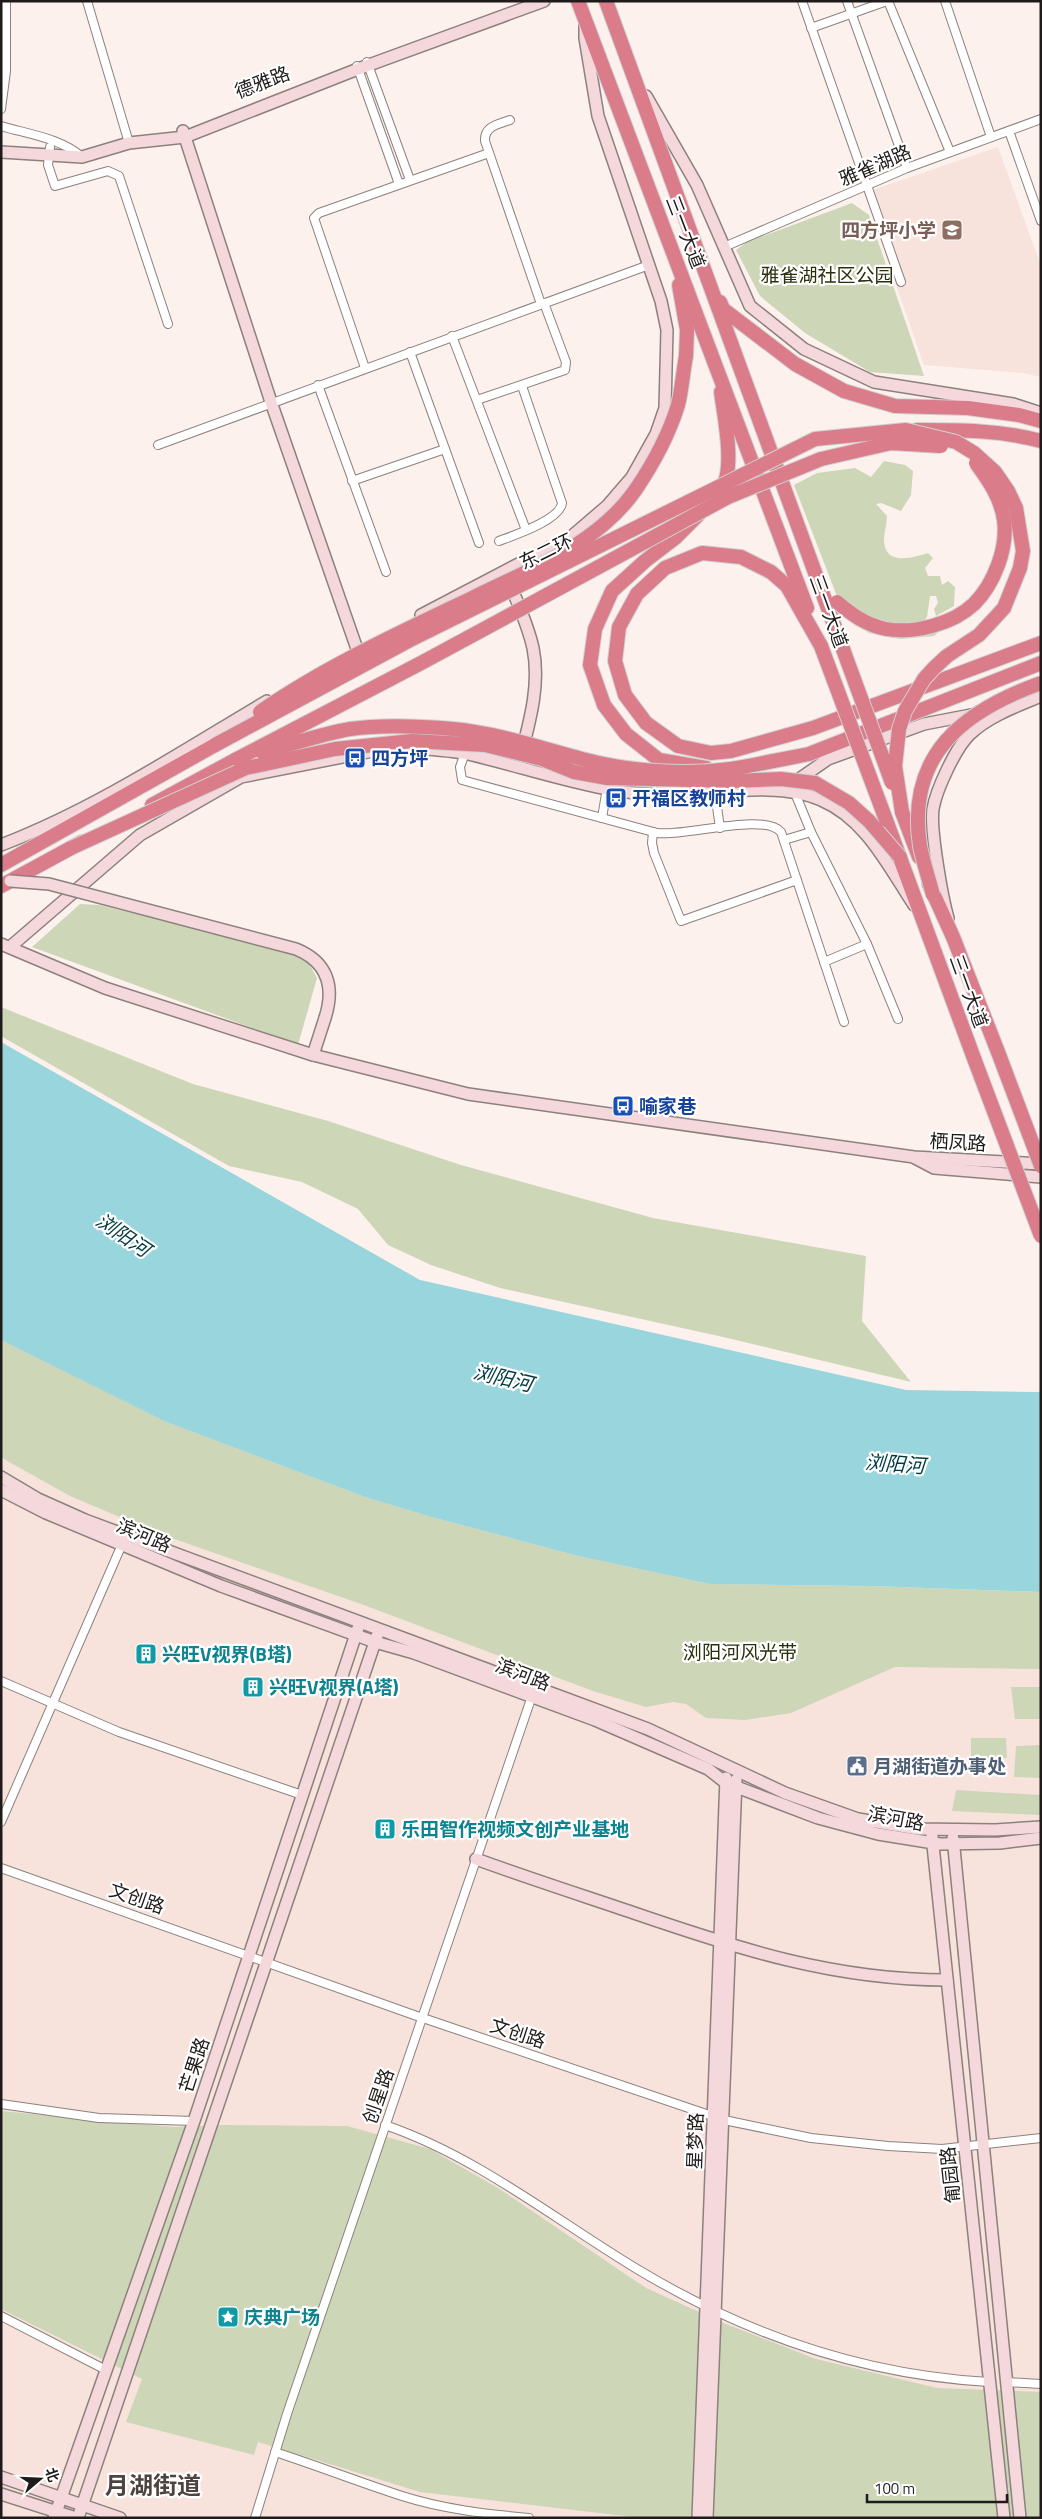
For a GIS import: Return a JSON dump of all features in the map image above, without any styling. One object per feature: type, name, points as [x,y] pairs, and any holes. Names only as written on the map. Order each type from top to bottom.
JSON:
[{"type":"highway","name":"三一大道","points":[[578,1],[717,366],[1041,1236]]},
{"type":"highway","name":"三一大道","points":[[606,1],[802,532],[932,894],[953,937],[1041,1165]]},
{"type":"highway","points":[[684,213],[723,309],[795,364],[844,391],[895,406],[968,408],[1019,415],[1041,421]]},
{"type":"highway","points":[[1,866],[215,745],[282,697],[397,634],[569,550],[604,524],[635,491],[659,451],[678,404],[686,356],[687,330],[668,238]]},
{"type":"highway","points":[[717,366],[729,451],[724,487],[675,538],[645,561],[612,591],[595,629],[590,665],[604,705],[626,734],[659,760],[723,771]]},
{"type":"highway","points":[[906,430],[971,430],[1016,435],[1041,441]]},
{"type":"highway","points":[[902,812],[895,766],[899,729],[905,711],[924,679],[934,668],[947,656],[979,636],[1004,608],[1020,568],[1023,551],[1016,508],[1008,491],[995,472],[974,453],[956,442],[906,430]]},
{"type":"highway","name":"东二环","points":[[215,745],[410,640],[815,439],[906,430]]},
{"type":"highway","points":[[6,884],[728,497],[821,459],[891,443],[938,445],[973,459],[993,486],[1004,521],[1002,548],[993,578],[974,604],[947,621],[920,629],[886,629],[855,618],[837,602],[802,532]]},
{"type":"highway","points":[[821,646],[787,586],[771,572],[741,557],[702,553],[665,568],[637,594],[619,627],[615,661],[625,695],[646,723],[678,746],[711,753],[731,751],[813,728],[1041,643]]},
{"type":"highway","points":[[237,759],[349,729],[402,726],[455,729],[536,745],[583,759],[623,767],[723,771],[809,754],[1041,663]]},
{"type":"highway","points":[[932,894],[920,846],[918,808],[922,785],[929,767],[954,731],[979,711],[994,701],[1041,683]]},
{"type":"highway","points":[[71,848],[246,768],[335,749],[412,741],[485,745],[542,759],[574,772],[607,778],[733,781],[782,779],[815,783],[850,803],[869,821],[900,857]]},
{"type":"street","points":[[1,108],[6,71],[6,1]]},
{"type":"street","points":[[87,1],[128,141]]},
{"type":"street","name":"德雅路","points":[[78,153],[128,141],[142,135],[184,134],[525,1]]},
{"type":"street","name":"德雅路","points":[[362,65],[544,1]]},
{"type":"street","points":[[802,1],[901,282]]},
{"type":"street","points":[[847,1],[907,168]]},
{"type":"street","points":[[811,28],[888,1],[950,152]]},
{"type":"street","points":[[944,1],[991,137]]},
{"type":"street","points":[[1,845],[33,833],[134,780],[357,649],[572,536],[607,506],[632,477],[656,434],[665,408],[667,330],[649,265],[598,116],[585,38],[585,19]]},
{"type":"street","points":[[362,65],[410,180]]},
{"type":"street","points":[[362,65],[399,184]]},
{"type":"street","points":[[635,79],[697,185],[750,306],[804,349],[874,382],[1013,404],[1041,412]]},
{"type":"street","name":"雅雀湖路","points":[[724,247],[907,168],[1041,119]]},
{"type":"street","points":[[476,400],[560,372],[566,366],[485,141],[486,131],[510,120]]},
{"type":"street","points":[[1,126],[78,153]]},
{"type":"street","points":[[1009,130],[1041,221]]},
{"type":"street","points":[[184,134],[271,402],[357,649]]},
{"type":"street","points":[[1,144],[78,153]]},
{"type":"street","points":[[1,152],[49,151]]},
{"type":"street","points":[[49,151],[48,165],[55,186],[108,171],[119,176],[168,324]]},
{"type":"street","points":[[365,368],[314,218],[318,213],[489,153]]},
{"type":"street","points":[[158,445],[649,265]]},
{"type":"street","points":[[452,336],[526,530]]},
{"type":"street","points":[[410,352],[479,544]]},
{"type":"street","points":[[318,385],[386,572]]},
{"type":"street","points":[[499,541],[560,513],[562,503],[522,386]]},
{"type":"street","points":[[352,481],[445,449]]},
{"type":"street","points":[[505,572],[527,627],[533,649],[535,669],[532,716],[518,767]]},
{"type":"street","points":[[953,937],[940,869],[933,809],[951,760],[970,734],[1007,710],[1041,696]]},
{"type":"street","points":[[780,792],[828,759],[924,724],[994,710],[1007,710]]},
{"type":"street","points":[[914,1157],[468,1094],[313,1056],[105,988],[6,946],[140,835],[241,777],[394,746],[465,753],[577,783],[608,788],[667,794],[780,792],[795,793],[820,799],[854,820],[868,835],[925,923]]},
{"type":"street","points":[[465,753],[460,768],[462,780],[653,832],[677,834],[762,824],[778,828],[784,840],[844,1022]]},
{"type":"street","points":[[602,818],[608,788]]},
{"type":"street","points":[[715,793],[720,828]]},
{"type":"street","points":[[795,793],[810,832],[867,944],[898,1019]]},
{"type":"street","points":[[653,832],[652,843],[654,853],[681,921],[797,880]]},
{"type":"street","points":[[784,840],[810,832]]},
{"type":"street","points":[[6,884],[49,884],[296,949],[310,955],[321,964],[330,1000],[313,1056]]},
{"type":"street","points":[[824,962],[867,944]]},
{"type":"street","name":"栖凤路","points":[[914,1157],[1041,1165]]},
{"type":"street","name":"栖凤路","points":[[914,1157],[934,1168],[1041,1177]]},
{"type":"street","name":"滨河路","points":[[1,1477],[38,1499],[221,1586],[375,1642],[414,1652],[648,1729],[785,1793],[858,1818],[932,1829],[952,1830],[1041,1827]]},
{"type":"street","name":"滨河路","points":[[1,1490],[46,1513],[380,1628],[534,1691],[708,1769],[731,1785],[818,1818],[878,1834],[932,1843],[1000,1843],[1041,1838]]},
{"type":"street","points":[[1,1822],[124,1540]]},
{"type":"street","name":"芒果路","points":[[55,2515],[194,2121],[360,1621]]},
{"type":"street","name":"芒果路","points":[[77,2518],[380,1628]]},
{"type":"street","points":[[1,1682],[184,1756],[302,1795]]},
{"type":"street","name":"创星路","points":[[255,2518],[275,2452],[534,1691]]},
{"type":"street","name":"星梦路","points":[[707,2518],[711,2309],[732,1769]]},
{"type":"street","name":"匍园路","points":[[932,1829],[946,1980],[1004,2518]]},
{"type":"street","name":"匍园路","points":[[952,1830],[1020,2518]]},
{"type":"street","points":[[476,1859],[724,1943],[812,1967],[882,1977],[946,1980]]},
{"type":"street","name":"文创路","points":[[1,1868],[423,2018],[718,2117],[830,2140],[888,2146],[942,2149],[1041,2138]]},
{"type":"street","points":[[1,2104],[99,2118],[194,2121]]},
{"type":"street","points":[[385,2126],[427,2142],[489,2174],[531,2198],[636,2268],[711,2309],[782,2340],[871,2367],[946,2380],[989,2382]]},
{"type":"street","name":"星梦路","points":[[698,2518],[711,2309]]},
{"type":"street","points":[[1,2316],[106,2370]]},
{"type":"street","points":[[1006,2382],[1041,2384]]},
{"type":"street","points":[[275,2452],[419,2500],[480,2514],[529,2518]]},
{"type":"street","points":[[1,2476],[83,2503],[120,2518]]},
{"type":"street","points":[[1,2494],[55,2515],[77,2518]]},
{"type":"shaded area","name":"四方坪小学","points":[[998,147],[1041,266],[1041,377],[1022,373],[924,365],[864,193]]},
{"type":"shaded area","points":[[1,1340],[710,1584],[1041,1592],[1041,2518],[1,2518]]},
{"type":"green space","name":"雅雀湖社区公园","points":[[852,203],[869,215],[924,376],[870,372],[805,333],[760,296],[736,250],[747,242]]},
{"type":"green space","points":[[884,461],[905,465],[913,471],[911,495],[901,511],[881,503],[876,504],[887,516],[884,537],[885,548],[889,554],[900,558],[928,553],[933,558],[925,568],[928,576],[940,576],[942,585],[948,581],[955,587],[954,606],[936,616],[934,609],[938,603],[936,596],[930,596],[927,617],[925,619],[941,629],[934,636],[900,639],[869,633],[845,617],[794,485],[817,473],[855,468],[871,477]]},
{"type":"green space","points":[[80,904],[99,905],[304,955],[317,978],[298,1045],[32,947]]},
{"type":"green space","points":[[1,1007],[193,1084],[328,1121],[461,1165],[653,1218],[866,1256],[862,1321],[911,1382],[723,1337],[500,1288],[431,1265],[388,1245],[358,1209],[302,1182],[229,1166],[1,1036]]},
{"type":"green space","name":"浏阳河风光带","points":[[1,1340],[164,1421],[365,1497],[578,1556],[710,1584],[870,1586],[1041,1592],[1041,1669],[895,1667],[791,1713],[745,1720],[706,1718],[686,1704],[673,1702],[646,1707],[593,1691],[361,1604],[160,1534],[70,1496],[9,1462],[1,1457]]},
{"type":"green space","points":[[1011,1687],[1041,1687],[1041,1719],[1015,1719]]},
{"type":"green space","points":[[971,1738],[1006,1738],[1007,1758],[971,1758]]},
{"type":"green space","points":[[1041,1745],[1041,1778],[1014,1777],[1016,1746]]},
{"type":"green space","points":[[956,1790],[1041,1795],[1041,1815],[952,1811]]},
{"type":"green space","points":[[1,2111],[174,2127],[223,2125],[347,2126],[430,2149],[498,2188],[646,2288],[726,2324],[816,2359],[937,2388],[1041,2392],[1041,2518],[642,2518],[420,2492],[258,2442],[254,2455],[126,2422],[142,2379],[1,2309]]},
{"type":"water","name":"浏阳河","points":[[1,1042],[420,1280],[906,1390],[1041,1392],[1041,1592],[870,1586],[710,1584],[578,1556],[365,1497],[164,1421],[1,1340]]},
{"type":"place","name":"四方坪小学","points":[[952,230]]},
{"type":"place","name":"四方坪","points":[[355,758]]},
{"type":"place","name":"开福区教师村","points":[[616,798]]},
{"type":"place","name":"喻家巷","points":[[623,1106]]},
{"type":"place","name":"兴旺V视界(B塔)","points":[[146,1654]]},
{"type":"place","name":"兴旺V视界(A塔)","points":[[253,1687]]},
{"type":"place","name":"月湖街道办事处","points":[[857,1766]]},
{"type":"place","name":"乐田智作视频文创产业基地","points":[[385,1829]]},
{"type":"place","name":"庆典广场","points":[[228,2317]]},
{"type":"district","name":"月湖街道","points":[[153,2486]]}]
